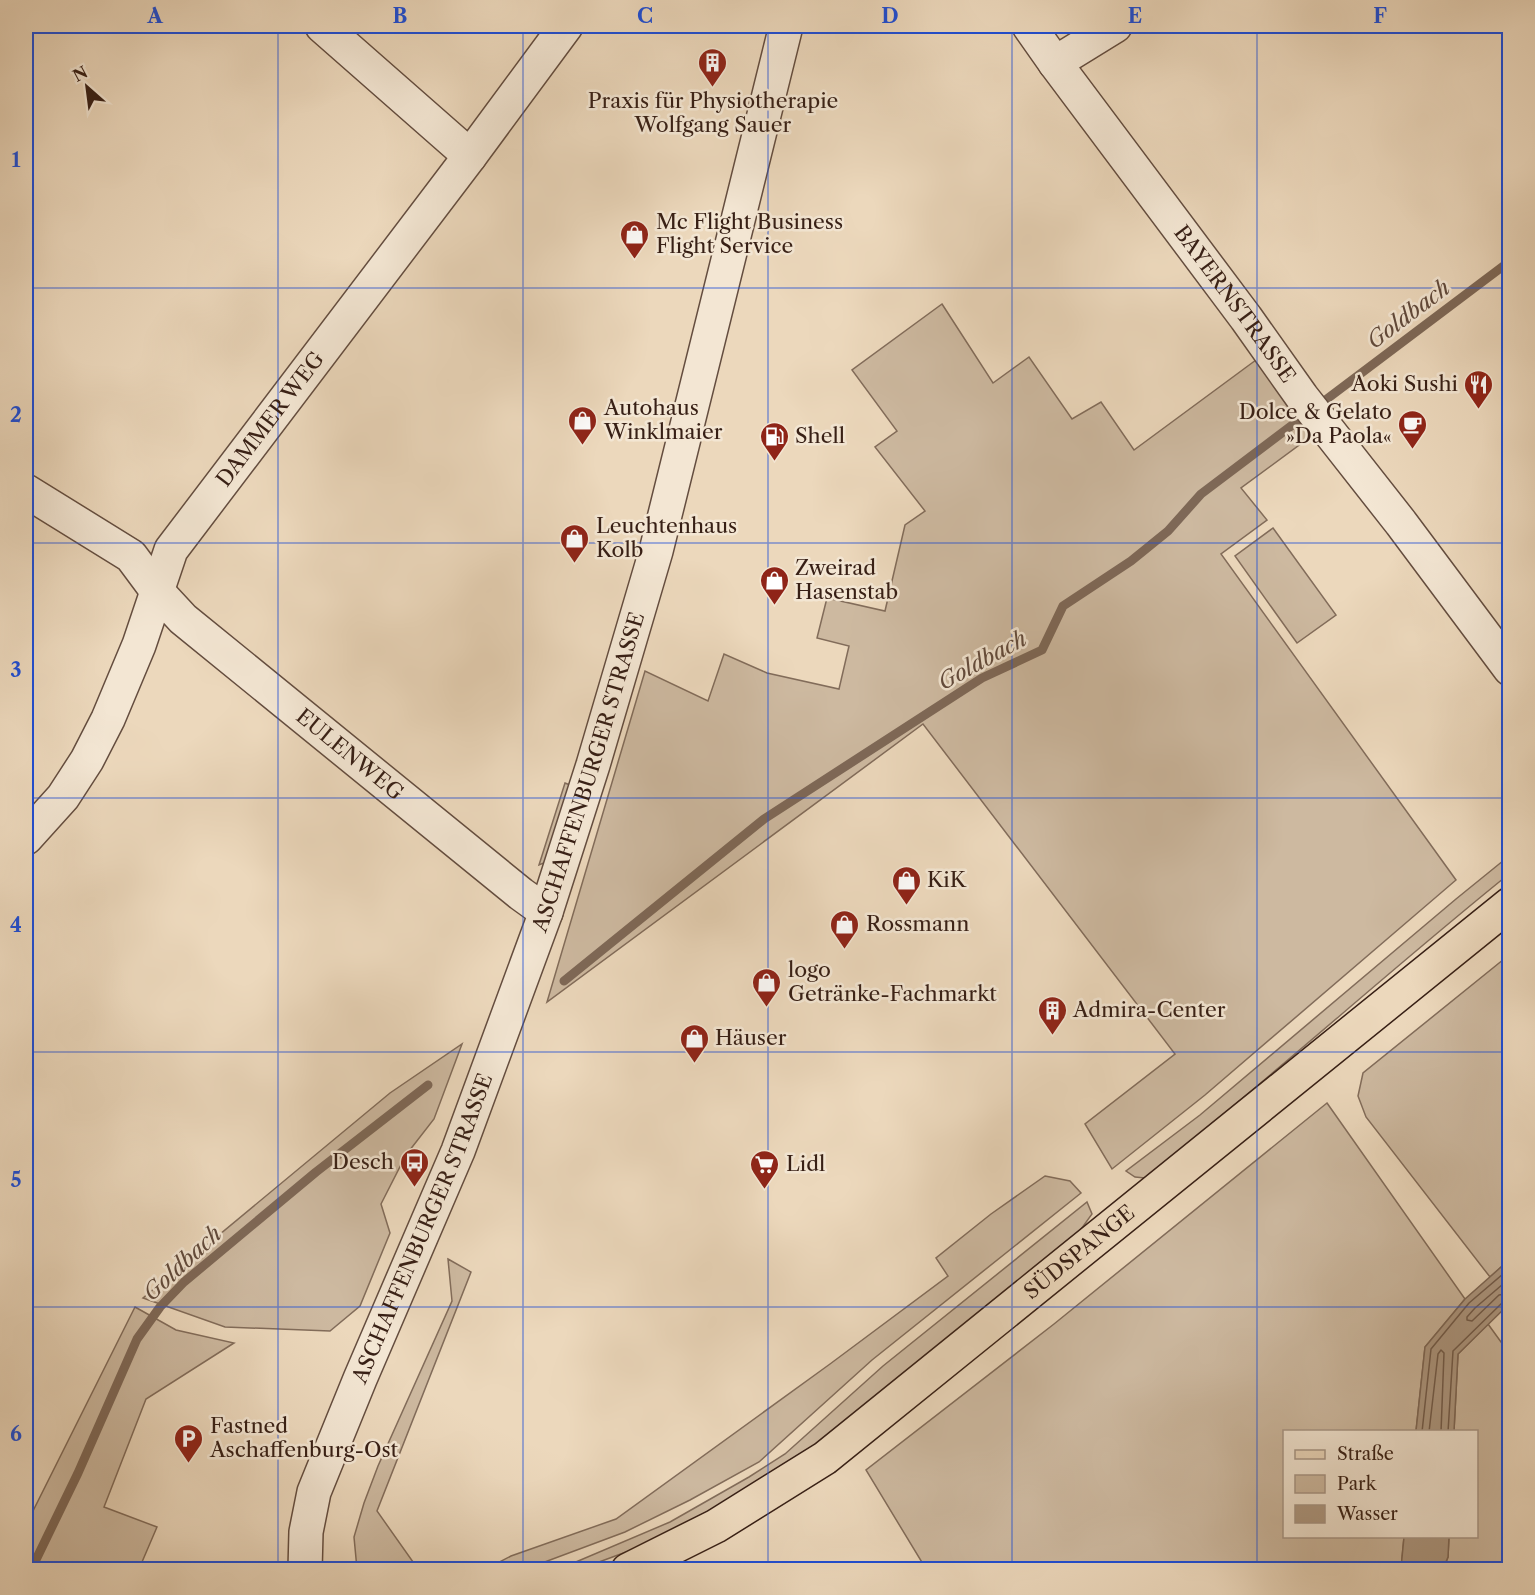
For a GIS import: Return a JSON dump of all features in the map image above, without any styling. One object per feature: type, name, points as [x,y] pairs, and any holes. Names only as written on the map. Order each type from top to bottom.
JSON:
[{"type":"main road","name":"SÜDSPANGE","points":[[628,1569],[716,1526],[825,1458],[1509,904]]},
{"type":"street","points":[[322,26],[470,156]]},
{"type":"street","name":"DAMMER WEG","points":[[26,838],[63,798],[87,760],[108,719],[139,645],[171,550],[566,26]]},
{"type":"street","name":"ASCHAFFENBURGER STRASSE","points":[[305,1569],[306,1532],[314,1492],[424,1227],[440,1196],[546,912],[593,765],[656,551],[786,26]]},
{"type":"street","name":"BAYERNSTRASSE","points":[[1029,26],[1311,409],[1401,524],[1509,669]]},
{"type":"street","points":[[1055,63],[1115,26]]},
{"type":"street","name":"EULENWEG","points":[[26,490],[131,556],[157,591],[183,619],[546,912]]},
{"type":"street","name":"ASCHAFFENBURGER STRASSE","points":[[314,1492],[318,1530],[327,1569]]},
{"type":"green space","points":[[942,304],[993,383],[1029,357],[1072,419],[1101,402],[1134,450],[1256,360],[1310,437],[1241,488],[1267,520],[1221,554],[1456,880],[1205,1095],[1112,1169],[1085,1124],[1175,1054],[923,724],[547,1002],[645,671],[708,701],[724,654],[767,673],[839,689],[849,646],[817,638],[827,598],[885,611],[905,525],[925,511],[875,447],[897,431],[852,370]]},
{"type":"green space","points":[[1273,528],[1336,615],[1297,643],[1235,556]]},
{"type":"green space","points":[[565,783],[575,787],[551,860],[539,865]]},
{"type":"green space","points":[[1509,856],[1509,874],[1191,1141],[1145,1178],[1135,1177],[1126,1171],[1200,1115]]},
{"type":"green space","points":[[1509,955],[1509,1260],[1490,1277],[1366,1117],[1358,1096],[1363,1073]]},
{"type":"green space","points":[[462,1044],[434,1119],[406,1155],[381,1204],[390,1233],[360,1306],[330,1331],[225,1327],[143,1298],[390,1093]]},
{"type":"green space","points":[[1327,1103],[1465,1299],[1425,1347],[1416,1430],[1283,1430],[1283,1538],[1404,1538],[1401,1568],[926,1569],[866,1470],[1054,1324]]},
{"type":"green space","points":[[1045,1176],[1070,1181],[1081,1193],[872,1360],[759,1462],[625,1532],[526,1569],[486,1569],[511,1556],[616,1519],[948,1276],[936,1258],[991,1214]]},
{"type":"green space","points":[[1087,1202],[1092,1214],[1079,1232],[823,1439],[753,1488],[637,1548],[580,1569],[557,1570],[670,1522],[785,1454],[883,1366]]},
{"type":"green space","points":[[448,1259],[471,1272],[377,1511],[418,1569],[357,1569],[354,1537],[364,1503],[378,1466],[452,1301]]},
{"type":"green space","points":[[135,1307],[176,1330],[234,1343],[146,1399],[104,1507],[157,1527],[139,1569],[26,1569],[26,1525]]},
{"type":"green space","points":[[1488,1324],[1509,1353],[1509,1569],[1443,1570],[1448,1557],[1449,1538],[1478,1538],[1478,1430],[1454,1430],[1458,1354]]},
{"type":"water","points":[[1509,1260],[1509,1304],[1458,1354],[1454,1430],[1416,1430],[1425,1347],[1465,1299]]},
{"type":"water","points":[[1404,1538],[1449,1538],[1448,1557],[1443,1569],[1399,1569],[1401,1568]]},
{"type":"waterway","name":"Goldbach","points":[[564,981],[764,819],[982,678],[1042,650],[1063,606],[1131,561],[1168,531],[1201,494],[1510,261]]},
{"type":"waterway","name":"Goldbach","points":[[31,1570],[78,1473],[137,1339],[160,1307],[184,1282],[316,1172],[428,1085]]},
{"type":"place","name":"Praxis für Physiotherapie Wolfgang Sauer","points":[[713,88]]},
{"type":"place","name":"Mc Flight Business Flight Service","points":[[635,260]]},
{"type":"place","name":"Aoki Sushi","points":[[1479,410]]},
{"type":"place","name":"Autohaus Winklmaier","points":[[583,446]]},
{"type":"place","name":"Dolce & Gelato »Da Paola«","points":[[1413,450]]},
{"type":"place","name":"Shell","points":[[774,462]]},
{"type":"place","name":"Leuchtenhaus Kolb","points":[[575,564]]},
{"type":"place","name":"Zweirad Hasenstab","points":[[774,606]]},
{"type":"place","name":"KiK","points":[[906,906]]},
{"type":"place","name":"Rossmann","points":[[845,950]]},
{"type":"place","name":"logo Getränke-Fachmarkt","points":[[767,1008]]},
{"type":"place","name":"Admira-Center","points":[[1052,1036]]},
{"type":"place","name":"Häuser","points":[[694,1064]]},
{"type":"place","name":"Desch","points":[[415,1188]]},
{"type":"place","name":"Lidl","points":[[765,1190]]},
{"type":"place","name":"Fastned Aschaffenburg-Ost","points":[[189,1464]]}]
